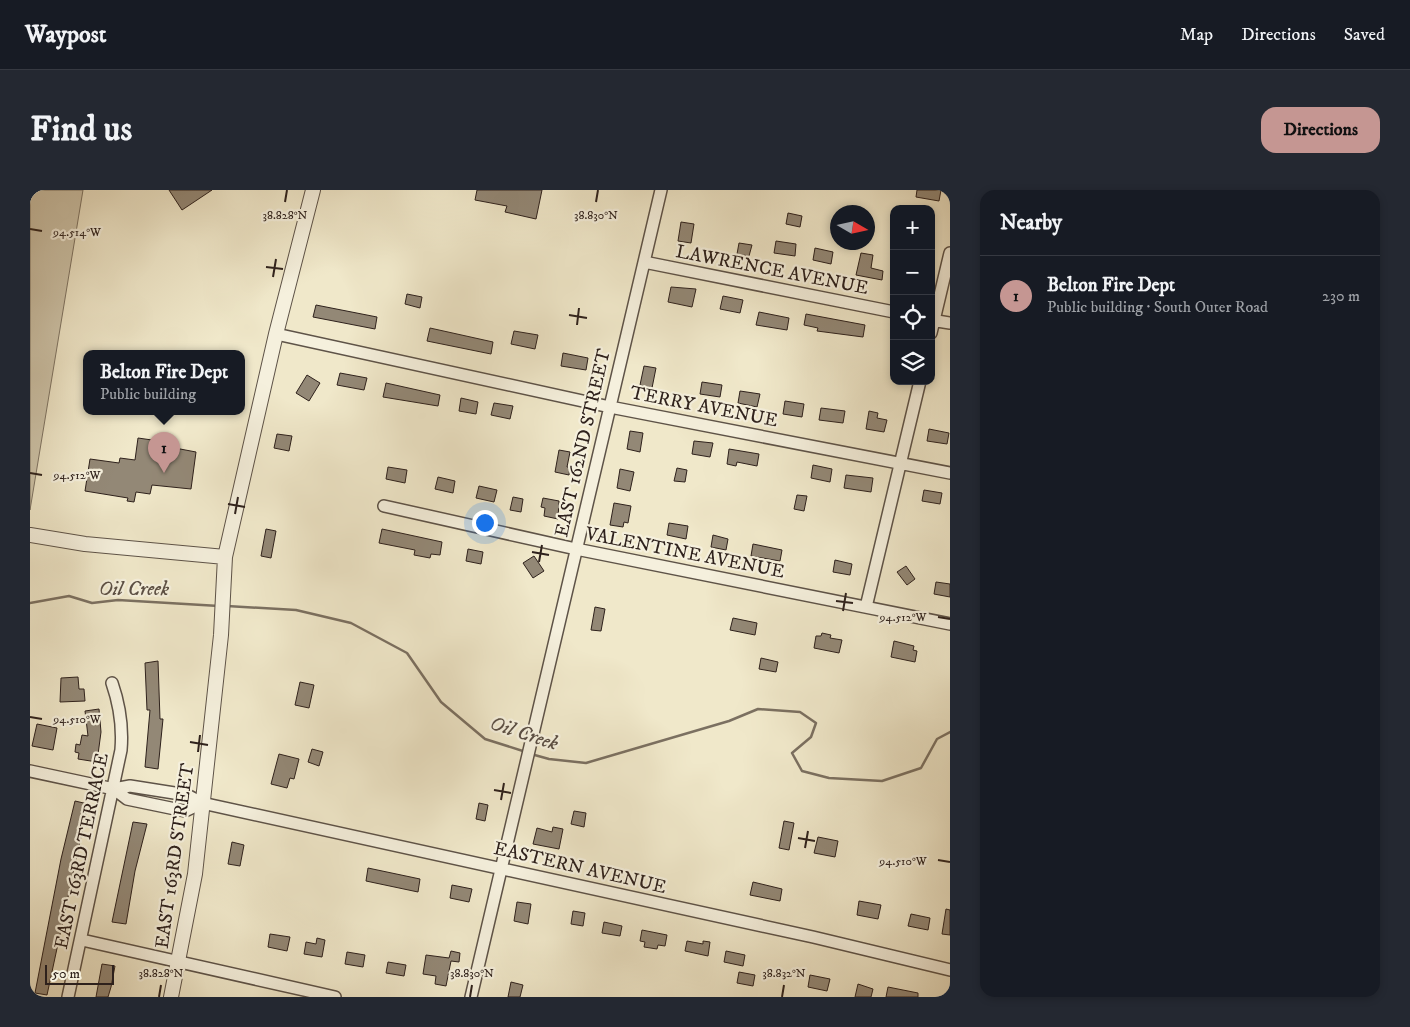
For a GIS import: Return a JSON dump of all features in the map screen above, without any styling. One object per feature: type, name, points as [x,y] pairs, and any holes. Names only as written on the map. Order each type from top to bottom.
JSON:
[{"type":"street","name":"EAST 163RD STREET","points":[[171,997],[194,874],[221,635],[225,557],[276,334],[313,190]]},
{"type":"street","name":"EAST 162ND STREET","points":[[471,997],[661,190]]},
{"type":"street","points":[[935,312],[950,253]]},
{"type":"street","name":"LAWRENCE AVENUE","points":[[644,262],[890,311]]},
{"type":"street","points":[[935,320],[950,323]]},
{"type":"street","name":"TERRY AVENUE","points":[[276,334],[610,407],[950,474]]},
{"type":"street","points":[[866,607],[919,385]]},
{"type":"street","name":"VALENTINE AVENUE","points":[[384,506],[576,549],[950,624]]},
{"type":"street","points":[[30,535],[85,544],[225,557]]},
{"type":"street","name":"EAST 163RD TERRACE","points":[[68,997],[114,789],[123,728],[119,704],[112,683]]},
{"type":"street","name":"EASTERN AVENUE","points":[[30,771],[114,789],[127,799],[185,811],[202,803],[501,868],[950,970]]},
{"type":"street","points":[[82,940],[335,997]]},
{"type":"shaded area","points":[[30,190],[83,190],[30,510]]},
{"type":"building","points":[[169,190],[212,190],[182,210]]},
{"type":"building","points":[[477,190],[542,190],[536,219],[505,212],[507,206],[475,200]]},
{"type":"building","points":[[917,190],[941,190],[939,201],[916,197]]},
{"type":"building","points":[[788,213],[802,216],[800,227],[786,224]]},
{"type":"building","points":[[681,222],[694,224],[691,243],[678,241]]},
{"type":"building","points":[[776,241],[796,244],[795,256],[774,253]]},
{"type":"building","points":[[739,243],[752,245],[749,256],[737,254]]},
{"type":"building","points":[[815,248],[833,252],[831,264],[813,260]]},
{"type":"building","points":[[861,253],[873,255],[871,268],[883,271],[882,280],[856,275]]},
{"type":"building","points":[[671,287],[696,289],[692,307],[668,302]]},
{"type":"building","points":[[407,294],[422,297],[420,308],[405,304]]},
{"type":"building","points":[[723,296],[743,300],[740,313],[720,309]]},
{"type":"building","points":[[316,305],[377,317],[375,329],[313,317]]},
{"type":"building","points":[[759,312],[789,318],[787,330],[756,325]]},
{"type":"building","points":[[806,314],[865,325],[863,337],[817,331],[818,328],[804,325]]},
{"type":"building","points":[[430,328],[493,342],[491,354],[427,341]]},
{"type":"building","points":[[514,331],[538,335],[535,349],[511,344]]},
{"type":"building","points":[[563,353],[588,358],[586,370],[561,366]]},
{"type":"building","points":[[644,366],[656,368],[652,388],[640,385]]},
{"type":"building","points":[[340,373],[367,378],[364,390],[337,385]]},
{"type":"building","points":[[307,375],[320,383],[309,401],[296,393]]},
{"type":"building","points":[[702,382],[722,385],[720,397],[700,394]]},
{"type":"building","points":[[386,383],[440,395],[438,406],[383,397]]},
{"type":"building","points":[[740,391],[760,394],[757,407],[738,403]]},
{"type":"building","points":[[461,398],[478,402],[476,414],[459,411]]},
{"type":"building","points":[[785,401],[804,404],[802,417],[783,414]]},
{"type":"building","points":[[494,403],[513,406],[510,419],[491,415]]},
{"type":"building","points":[[821,408],[845,411],[843,423],[819,420]]},
{"type":"building","points":[[869,411],[878,413],[877,418],[887,420],[884,432],[866,429]]},
{"type":"building","points":[[929,429],[949,433],[947,444],[927,441]]},
{"type":"building","points":[[630,431],[643,433],[640,452],[627,449]]},
{"type":"building","points":[[277,434],[292,436],[289,451],[274,448]]},
{"type":"building","points":[[138,438],[159,441],[159,445],[196,452],[191,489],[152,485],[150,494],[136,492],[134,502],[127,501],[128,498],[85,491],[90,459],[119,463],[120,458],[135,460]]},
{"type":"building","points":[[694,441],[713,443],[710,457],[692,454]]},
{"type":"building","points":[[729,449],[759,454],[757,466],[737,462],[736,466],[727,464]]},
{"type":"building","points":[[559,450],[570,452],[567,467],[570,467],[569,475],[555,472]]},
{"type":"building","points":[[813,465],[832,469],[830,482],[811,478]]},
{"type":"building","points":[[388,467],[407,470],[405,483],[386,479]]},
{"type":"building","points":[[677,468],[687,470],[685,482],[674,481]]},
{"type":"building","points":[[620,469],[634,472],[630,491],[617,488]]},
{"type":"building","points":[[846,475],[873,478],[871,492],[844,488]]},
{"type":"building","points":[[438,477],[455,481],[453,493],[435,489]]},
{"type":"building","points":[[479,486],[497,490],[494,502],[476,498]]},
{"type":"building","points":[[924,490],[942,493],[940,504],[922,501]]},
{"type":"building","points":[[797,495],[807,496],[804,511],[794,509]]},
{"type":"building","points":[[513,497],[523,499],[521,512],[510,510]]},
{"type":"building","points":[[543,498],[559,501],[558,519],[544,516],[545,508],[541,507]]},
{"type":"building","points":[[614,503],[631,506],[628,523],[624,522],[623,527],[610,525]]},
{"type":"building","points":[[669,523],[688,526],[686,539],[667,535]]},
{"type":"building","points":[[266,529],[276,531],[271,558],[261,556]]},
{"type":"building","points":[[382,529],[442,542],[440,555],[431,554],[430,558],[414,555],[415,550],[379,543]]},
{"type":"building","points":[[713,535],[728,539],[726,550],[711,547]]},
{"type":"building","points":[[753,544],[782,550],[780,561],[751,556]]},
{"type":"building","points":[[468,549],[483,552],[481,564],[466,561]]},
{"type":"building","points":[[534,556],[544,571],[533,578],[523,563]]},
{"type":"building","points":[[835,560],[852,564],[850,575],[833,572]]},
{"type":"building","points":[[906,566],[915,579],[907,585],[897,572]]},
{"type":"building","points":[[936,582],[950,584],[950,597],[934,594]]},
{"type":"building","points":[[595,607],[605,609],[601,631],[591,630]]},
{"type":"building","points":[[733,618],[757,623],[755,635],[730,630]]},
{"type":"building","points":[[822,633],[831,635],[830,638],[842,640],[839,653],[814,648],[816,636],[821,636]]},
{"type":"building","points":[[894,641],[914,646],[913,650],[917,651],[915,662],[891,657]]},
{"type":"building","points":[[761,658],[778,662],[776,672],[759,669]]},
{"type":"building","points":[[158,661],[160,719],[163,719],[158,769],[145,767],[150,710],[147,710],[145,663]]},
{"type":"building","points":[[78,677],[79,689],[84,689],[85,701],[60,702],[61,678]]},
{"type":"building","points":[[300,682],[314,685],[309,708],[295,705]]},
{"type":"building","points":[[99,709],[101,732],[97,762],[78,759],[79,753],[75,752],[76,744],[80,745],[82,735],[88,736],[85,711]]},
{"type":"building","points":[[37,724],[57,728],[53,750],[32,746]]},
{"type":"building","points":[[312,749],[323,752],[319,766],[308,762]]},
{"type":"building","points":[[279,754],[299,759],[294,779],[290,778],[287,788],[271,784]]},
{"type":"building","points":[[75,801],[88,804],[47,995],[35,993],[61,859]]},
{"type":"building","points":[[479,803],[488,805],[485,821],[476,819]]},
{"type":"building","points":[[574,811],[586,813],[584,827],[571,824]]},
{"type":"building","points":[[784,821],[794,823],[789,850],[779,848]]},
{"type":"building","points":[[133,822],[147,824],[135,871],[126,924],[112,922]]},
{"type":"building","points":[[553,827],[563,829],[559,849],[533,844],[537,828],[552,832]]},
{"type":"building","points":[[818,837],[838,841],[835,857],[814,853]]},
{"type":"building","points":[[232,842],[244,845],[240,866],[228,864]]},
{"type":"building","points":[[368,868],[420,879],[418,892],[366,881]]},
{"type":"building","points":[[753,882],[782,889],[780,901],[750,895]]},
{"type":"building","points":[[452,885],[472,889],[469,902],[450,898]]},
{"type":"building","points":[[859,901],[881,905],[878,919],[857,915]]},
{"type":"building","points":[[517,902],[531,904],[528,924],[514,921]]},
{"type":"building","points":[[946,909],[950,910],[950,935],[942,934]]},
{"type":"building","points":[[573,911],[585,913],[583,926],[571,924]]},
{"type":"building","points":[[911,914],[930,918],[928,930],[908,926]]},
{"type":"building","points":[[604,922],[622,926],[620,936],[602,933]]},
{"type":"building","points":[[642,930],[667,935],[665,946],[658,945],[657,949],[644,947],[645,942],[640,941]]},
{"type":"building","points":[[270,934],[290,937],[287,951],[268,947]]},
{"type":"building","points":[[317,938],[325,940],[322,957],[304,954],[306,942],[316,944]]},
{"type":"building","points":[[687,941],[703,944],[703,941],[710,942],[708,956],[685,951]]},
{"type":"building","points":[[451,951],[460,953],[459,962],[451,961],[446,986],[435,984],[436,976],[423,974],[426,955],[449,958]]},
{"type":"building","points":[[726,951],[745,955],[743,966],[724,962]]},
{"type":"building","points":[[347,952],[365,955],[363,967],[345,964]]},
{"type":"building","points":[[388,962],[406,965],[404,976],[386,973]]},
{"type":"building","points":[[102,964],[115,966],[108,997],[96,997]]},
{"type":"building","points":[[739,972],[755,975],[753,986],[737,983]]},
{"type":"building","points":[[810,975],[830,979],[827,991],[808,987]]},
{"type":"building","points":[[511,982],[523,985],[520,997],[508,997]]},
{"type":"building","points":[[858,984],[873,989],[871,997],[855,997]]},
{"type":"building","points":[[888,987],[918,993],[918,997],[886,997]]},
{"type":"waterway","name":"Oil Creek","points":[[30,603],[69,596],[92,603],[118,600],[219,606]]},
{"type":"waterway","name":"Oil Creek","points":[[227,606],[296,610],[351,623],[407,653],[441,702],[485,739],[526,752]]},
{"type":"waterway","name":"Oil Creek","points":[[531,754],[549,759],[586,763],[729,721],[758,709],[800,712],[816,723],[811,737],[792,753],[802,771],[829,778],[882,781],[921,768],[937,739],[950,732]]},
{"type":"place","name":"Belton Fire Dept","points":[[164,473]]}]
